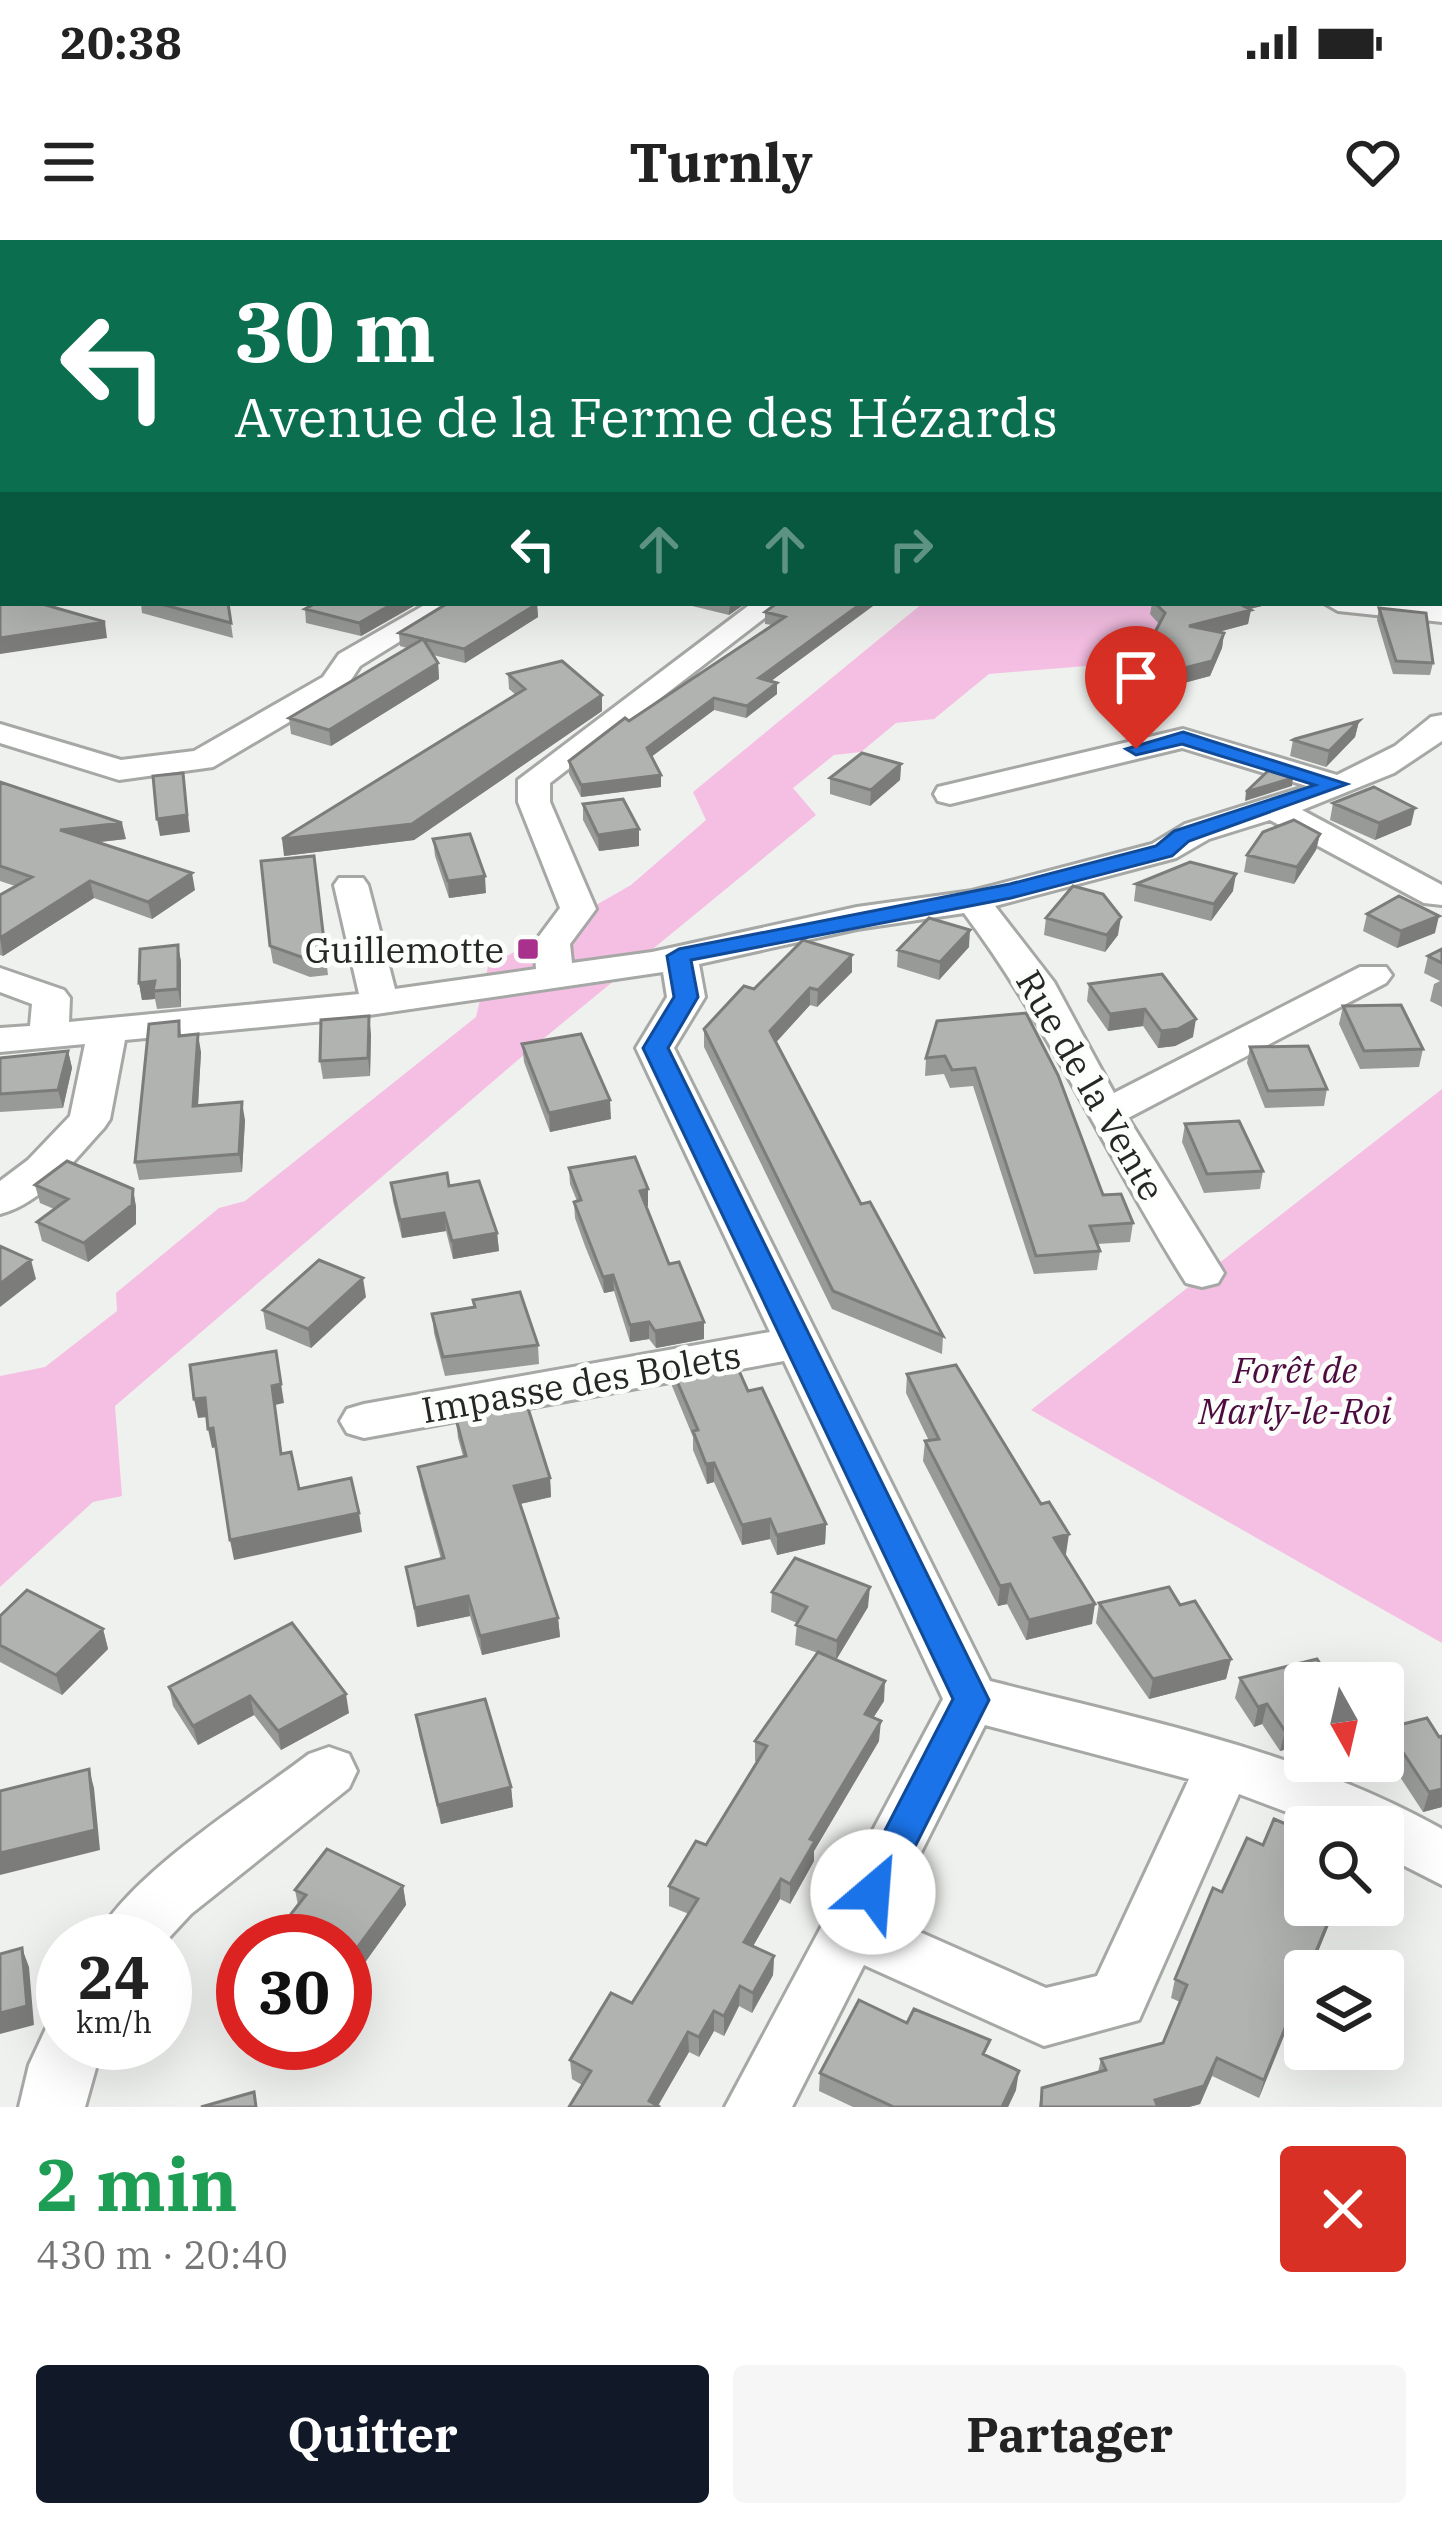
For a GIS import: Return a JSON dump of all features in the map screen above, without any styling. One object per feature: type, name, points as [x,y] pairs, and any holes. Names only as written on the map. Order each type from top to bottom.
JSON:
[{"type":"street","points":[[0,733],[119,770],[202,760],[334,683],[349,660],[443,606]]},
{"type":"street","points":[[555,976],[552,943],[578,909],[534,802],[534,780],[766,606]]},
{"type":"street","points":[[1366,606],[1442,614]]},
{"type":"street","points":[[0,1040],[380,1002],[679,956],[856,918],[973,901],[1164,851],[1181,836],[1274,809],[1401,760],[1442,724]]},
{"type":"street","points":[[950,794],[1183,738],[1336,784]]},
{"type":"street","points":[[1274,809],[1436,896]]},
{"type":"street","points":[[351,885],[380,1002]]},
{"type":"street","name":"Rue de la Vente","points":[[973,901],[1035,982],[1105,1114],[1202,1273]]},
{"type":"street","points":[[679,956],[686,997],[656,1048],[971,1700],[1223,1766],[1397,1830],[1442,1859]]},
{"type":"street","points":[[1105,1114],[1373,975]]},
{"type":"street","points":[[0,980],[51,998],[49,1037]]},
{"type":"street","points":[[0,1201],[43,1169],[90,1119],[107,1031]]},
{"type":"street","name":"Impasse des Bolets","points":[[364,1421],[797,1342]]},
{"type":"street","points":[[758,2107],[971,1700]]},
{"type":"street","points":[[853,1931],[1044,2017],[1117,2000],[1223,1766]]},
{"type":"street","points":[[151,1914],[170,1894],[329,1771]]},
{"type":"street","points":[[52,2107],[60,2070]]},
{"type":"green space","points":[[919,606],[1177,606],[1123,663],[989,674],[934,719],[896,723],[861,752],[834,755],[793,788],[816,815],[526,1053],[115,1406],[122,1496],[93,1502],[0,1587],[0,1376],[45,1367],[117,1311],[116,1293],[219,1208],[245,1201],[476,1017],[488,967],[631,885],[706,820],[693,792]]},
{"type":"green space","name":"Forêt de Marly-le-Roi","points":[[1442,1089],[1442,1643],[1031,1410]]},
{"type":"building","points":[[0,606],[49,606],[105,622],[0,638]]},
{"type":"building","points":[[168,606],[228,606],[231,623]]},
{"type":"building","points":[[310,606],[389,606],[359,623],[305,609]]},
{"type":"building","points":[[443,606],[534,606],[464,649],[399,633]]},
{"type":"building","points":[[773,606],[858,606],[759,678],[777,683],[747,706],[714,698],[647,748],[661,775],[581,785],[569,761],[625,718],[629,721],[785,617],[765,612]]},
{"type":"building","points":[[1158,606],[1244,606],[1251,610],[1189,626],[1224,633],[1212,661],[1129,682],[1165,613]]},
{"type":"building","points":[[1379,608],[1426,613],[1433,663],[1396,661]]},
{"type":"building","points":[[423,639],[438,663],[329,730],[289,718]]},
{"type":"building","points":[[562,661],[602,695],[412,824],[282,839],[525,689],[508,674]]},
{"type":"building","points":[[1359,721],[1329,751],[1293,740],[1295,739]]},
{"type":"building","points":[[862,753],[901,764],[871,790],[830,778]]},
{"type":"building","points":[[1269,770],[1293,778],[1246,792]]},
{"type":"building","points":[[183,773],[187,815],[157,819],[153,776]]},
{"type":"building","points":[[0,782],[122,823],[60,830],[192,873],[148,902],[90,881],[0,938],[0,895],[32,877],[0,866]]},
{"type":"building","points":[[1374,787],[1415,808],[1379,823],[1333,803]]},
{"type":"building","points":[[623,799],[639,829],[598,835],[583,804]]},
{"type":"building","points":[[1294,820],[1320,834],[1297,867],[1247,855],[1263,832]]},
{"type":"building","points":[[470,834],[485,876],[448,881],[433,839]]},
{"type":"building","points":[[314,856],[326,958],[307,959],[270,946],[261,861]]},
{"type":"building","points":[[1190,862],[1236,874],[1214,904],[1136,884]]},
{"type":"building","points":[[1073,886],[1103,894],[1121,917],[1107,935],[1046,918]]},
{"type":"building","points":[[1399,896],[1439,916],[1401,931],[1367,914]]},
{"type":"building","points":[[929,918],[970,930],[940,962],[898,950]]},
{"type":"building","points":[[803,940],[852,955],[818,990],[810,988],[770,1031],[861,1204],[870,1202],[943,1336],[833,1291],[704,1029],[744,986],[754,989]]},
{"type":"building","points":[[178,945],[178,989],[153,991],[155,981],[139,983],[140,949]]},
{"type":"building","points":[[1442,949],[1442,963],[1428,956]]},
{"type":"building","points":[[1162,974],[1196,1019],[1178,1029],[1161,1031],[1145,1009],[1110,1014],[1089,984]]},
{"type":"building","points":[[1401,1005],[1423,1049],[1364,1051],[1343,1006]]},
{"type":"building","points":[[1026,1013],[1058,1075],[1103,1195],[1121,1194],[1133,1223],[1090,1226],[1100,1251],[1036,1256],[975,1068],[952,1070],[945,1056],[926,1058],[937,1021]]},
{"type":"building","points":[[369,1016],[368,1058],[320,1061],[321,1020]]},
{"type":"building","points":[[179,1021],[179,1036],[198,1034],[193,1106],[242,1102],[239,1154],[135,1162],[149,1024]]},
{"type":"building","points":[[581,1034],[610,1100],[549,1113],[522,1044]]},
{"type":"building","points":[[1308,1046],[1327,1089],[1268,1091],[1250,1047]]},
{"type":"building","points":[[68,1051],[58,1090],[0,1094],[0,1058]]},
{"type":"building","points":[[1239,1121],[1263,1171],[1207,1174],[1185,1124]]},
{"type":"building","points":[[635,1157],[648,1189],[640,1191],[669,1264],[679,1262],[704,1322],[655,1331],[649,1322],[630,1325],[613,1275],[603,1277],[574,1202],[581,1200],[569,1168]]},
{"type":"building","points":[[67,1161],[133,1189],[132,1205],[84,1243],[37,1222],[68,1199],[35,1185]]},
{"type":"building","points":[[447,1173],[449,1186],[479,1181],[497,1233],[452,1241],[444,1213],[400,1220],[391,1183]]},
{"type":"building","points":[[0,1246],[31,1260],[0,1284]]},
{"type":"building","points":[[319,1260],[363,1278],[308,1329],[263,1310]]},
{"type":"building","points":[[520,1292],[538,1345],[443,1357],[432,1314],[475,1307],[473,1300]]},
{"type":"building","points":[[276,1351],[281,1384],[272,1386],[281,1454],[291,1452],[299,1489],[351,1478],[359,1513],[230,1540],[213,1428],[208,1429],[205,1398],[194,1399],[190,1365]]},
{"type":"building","points":[[718,1358],[722,1367],[736,1364],[748,1391],[762,1388],[826,1524],[777,1535],[770,1519],[742,1525],[714,1463],[706,1464],[693,1431],[698,1430],[671,1367]]},
{"type":"building","points":[[956,1365],[1041,1504],[1049,1502],[1069,1534],[1054,1538],[1095,1604],[1029,1620],[1010,1584],[1000,1586],[925,1441],[939,1439],[907,1374]]},
{"type":"building","points":[[527,1405],[550,1478],[514,1486],[558,1618],[480,1636],[468,1596],[415,1608],[406,1567],[444,1558],[418,1467],[466,1456],[456,1419]]},
{"type":"building","points":[[795,1558],[870,1587],[837,1641],[796,1625],[807,1607],[772,1592]]},
{"type":"building","points":[[1169,1587],[1180,1605],[1195,1601],[1231,1659],[1153,1679],[1099,1603]]},
{"type":"building","points":[[27,1590],[103,1629],[56,1675],[0,1645],[0,1616]]},
{"type":"building","points":[[292,1623],[346,1694],[278,1731],[250,1696],[193,1726],[169,1687]]},
{"type":"building","points":[[818,1652],[885,1681],[865,1714],[881,1721],[810,1839],[815,1841],[790,1884],[781,1879],[744,1942],[774,1956],[753,1993],[740,1986],[724,2016],[714,2011],[699,2037],[688,2032],[649,2101],[660,2107],[569,2107],[591,2071],[570,2060],[611,1993],[632,2003],[698,1899],[669,1886],[696,1841],[706,1845],[767,1746],[755,1741]]},
{"type":"building","points":[[1284,1667],[1284,1730],[1267,1704],[1258,1707],[1240,1678]]},
{"type":"building","points":[[485,1699],[511,1787],[438,1805],[416,1715]]},
{"type":"building","points":[[1427,1718],[1442,1736],[1442,1789],[1429,1792],[1404,1754],[1404,1724]]},
{"type":"building","points":[[89,1769],[95,1830],[0,1853],[0,1791]]},
{"type":"building","points":[[1274,1819],[1284,1823],[1284,1926],[1326,1926],[1317,1950],[1284,1950],[1284,2031],[1264,2080],[1217,2058],[1204,2086],[1155,2100],[1158,2107],[1041,2107],[1042,2088],[1106,2070],[1101,2059],[1163,2043],[1187,1985],[1175,1979],[1213,1888],[1222,1892],[1247,1838],[1263,1845]]},
{"type":"building","points":[[327,1849],[403,1886],[372,1928],[372,1914],[291,1914],[306,1895],[295,1890]]},
{"type":"building","points":[[22,1948],[27,2006],[0,2013],[0,1954]]},
{"type":"building","points":[[859,2000],[907,2023],[914,2009],[990,2040],[983,2054],[1019,2071],[1002,2107],[894,2107],[820,2073]]},
{"type":"building","points":[[254,2092],[256,2107],[201,2107]]},
{"type":"place","name":"Guillemotte","points":[[528,949]]},
{"type":"route","points":[[873,1892],[971,1700],[656,1048],[686,997],[679,956],[856,918],[973,901],[1164,851],[1181,836],[1274,809],[1336,784],[1183,738],[1136,749]]}]
